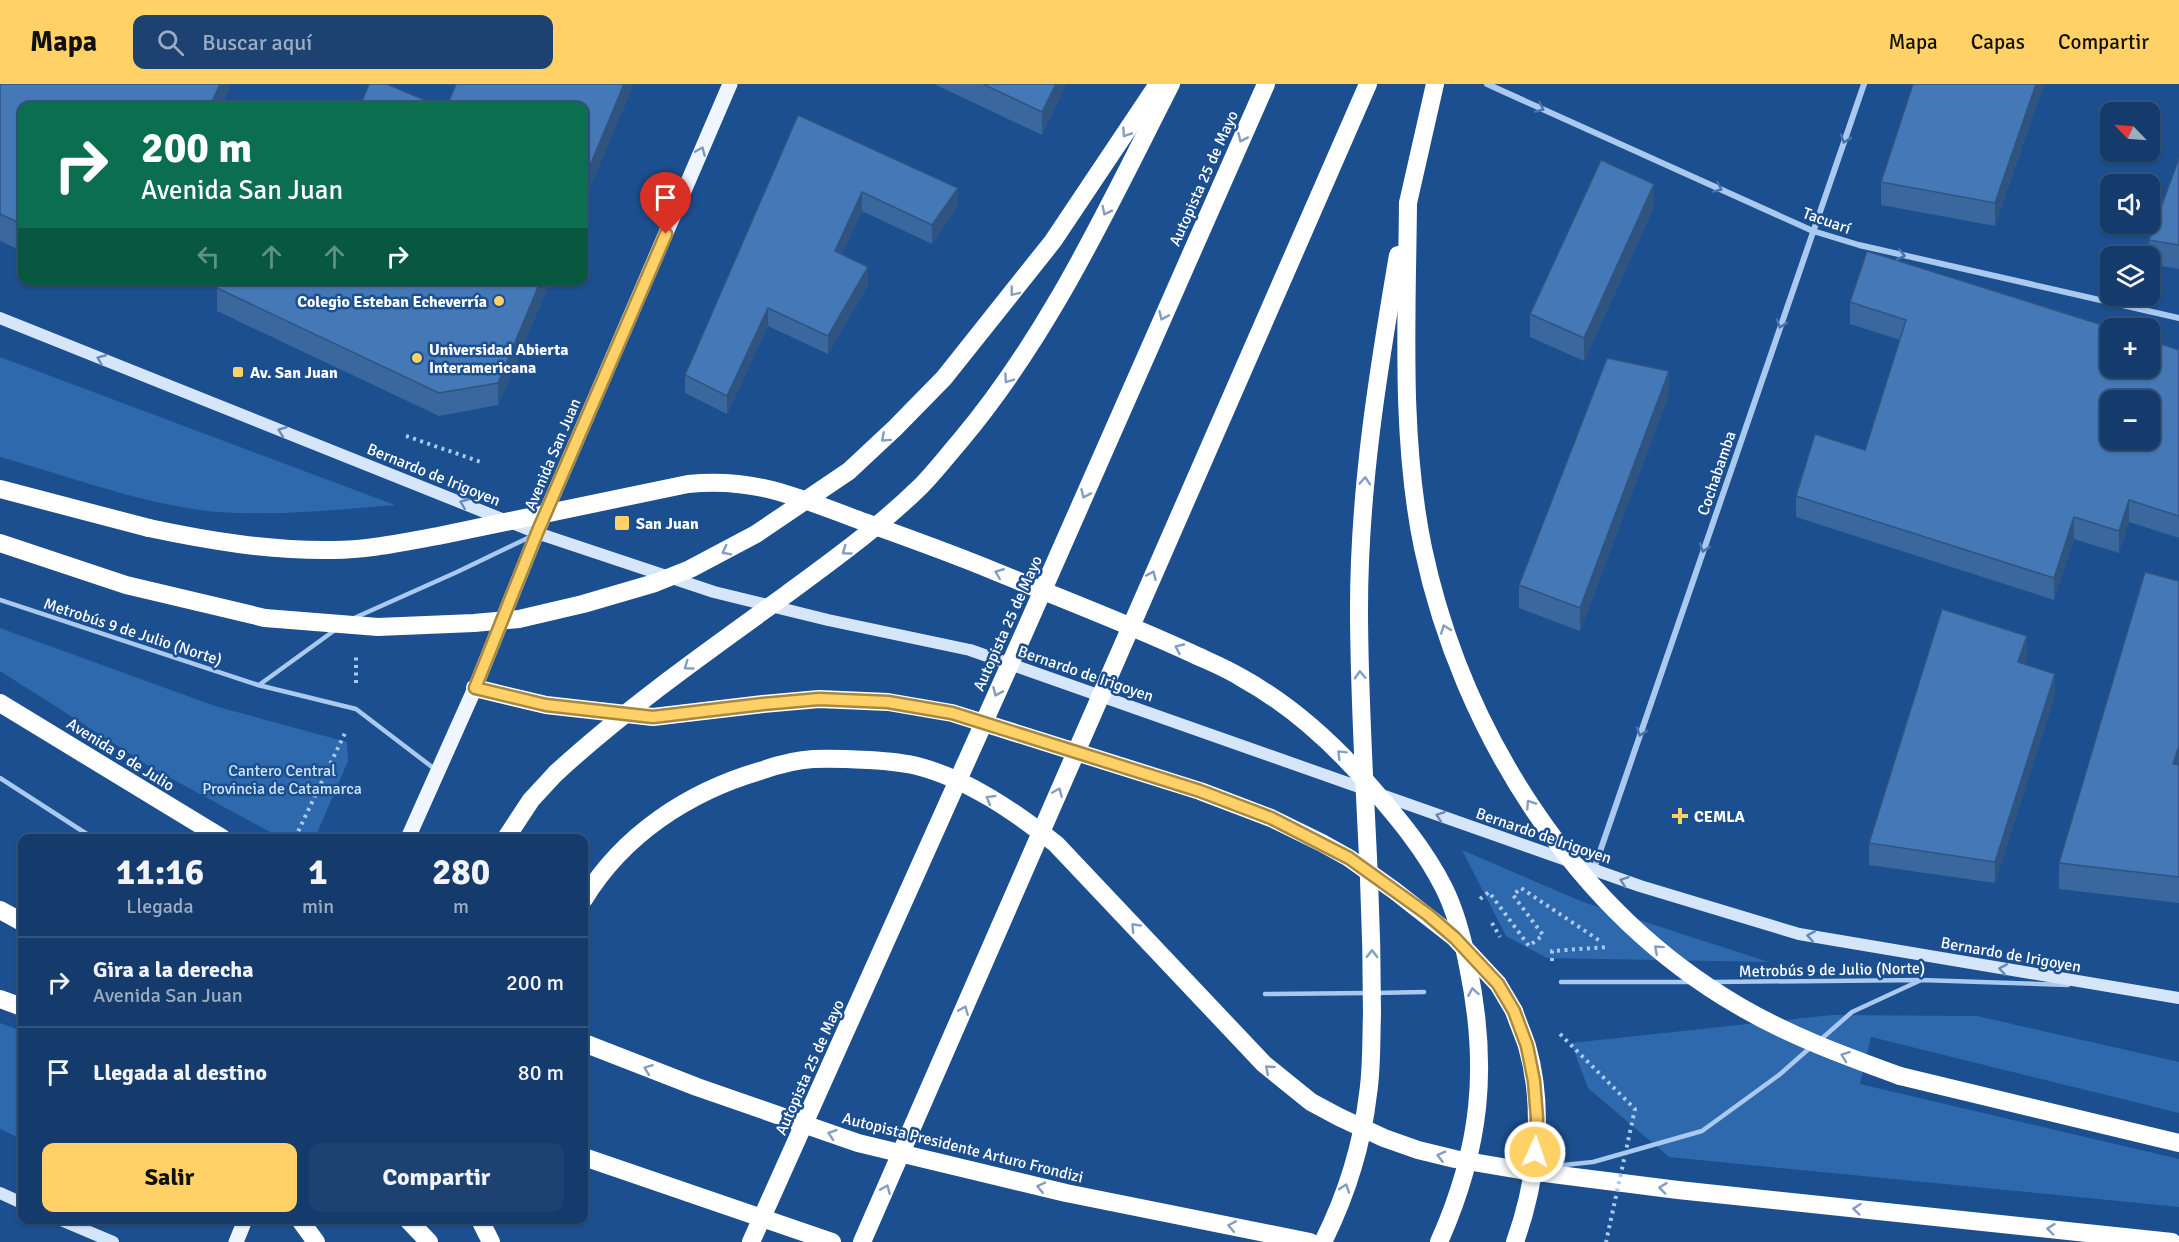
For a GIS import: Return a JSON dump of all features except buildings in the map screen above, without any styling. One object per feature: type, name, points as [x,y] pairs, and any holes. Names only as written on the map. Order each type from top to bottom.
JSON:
[{"type":"highway","points":[[0,543],[126,585],[265,618],[378,627],[519,619],[583,604],[655,583],[690,569],[756,534],[849,471],[896,429],[945,378],[1053,241],[1158,84]]},
{"type":"highway","points":[[509,834],[531,800],[580,751],[642,700],[856,543],[921,486],[945,459],[1007,381],[1073,276],[1171,84]]},
{"type":"highway","name":"Autopista 25 de Mayo","points":[[751,1242],[1024,633],[1266,84]]},
{"type":"highway","points":[[862,1242],[1368,84]]},
{"type":"highway","points":[[1323,1242],[1341,1201],[1360,1139],[1371,1059],[1372,941],[1360,665],[1361,549],[1366,474],[1372,417],[1408,203],[1436,84]]},
{"type":"highway","points":[[1408,203],[1406,359],[1414,484],[1423,547],[1445,628],[1463,675],[1502,758],[1555,841],[1586,880],[1626,920],[1698,981],[1750,1012],[1815,1045],[1900,1076],[2179,1143]]},
{"type":"highway","points":[[0,489],[105,517],[193,537],[264,547],[334,550],[438,536],[688,484],[726,482],[755,485],[950,553],[1152,635],[1242,678],[1310,725],[1355,768],[1415,840],[1445,890],[1456,918],[1476,1008],[1480,1089],[1469,1160],[1450,1218],[1439,1242]]},
{"type":"highway","points":[[475,688],[546,705],[653,717],[819,699],[888,702],[952,713],[1200,791],[1271,818],[1322,843],[1349,858],[1455,938],[1498,984],[1514,1011],[1527,1046],[1534,1081],[1537,1118],[1531,1181],[1515,1242]]},
{"type":"highway","name":"Avenida 9 de Julio","points":[[0,702],[215,834]]},
{"type":"highway","points":[[588,893],[618,853],[667,812],[699,793],[738,777],[777,765],[812,759],[851,759],[916,766],[942,774],[1026,820],[1083,870],[1240,1041],[1285,1083],[1311,1102],[1384,1138],[1418,1150],[1455,1159],[1520,1170],[1678,1190],[2172,1242]]},
{"type":"highway","points":[[0,910],[18,920]]},
{"type":"highway","points":[[0,999],[18,1006]]},
{"type":"highway","name":"Autopista Presidente Arturo Frondizi","points":[[588,1045],[697,1087],[858,1143],[1066,1193],[1310,1242]]},
{"type":"highway","points":[[588,1159],[832,1242]]},
{"type":"highway","points":[[303,1224],[316,1242]]},
{"type":"highway","points":[[412,1224],[429,1242]]},
{"type":"highway","points":[[482,1224],[491,1242]]},
{"type":"highway","points":[[486,1242],[488,1224]]},
{"type":"main road","name":"Avenida San Juan","points":[[410,834],[475,688],[537,533],[730,84]]},
{"type":"main road","points":[[236,1242],[243,1224]]},
{"type":"street","name":"Tacuarí","points":[[1487,84],[1813,231],[1859,245],[2179,318]]},
{"type":"street","name":"Cochabamba","points":[[1593,870],[1864,84]]},
{"type":"street","name":"Bernardo de Irigoyen","points":[[0,318],[537,533],[714,592],[828,620],[970,650],[1593,870],[1799,934],[2179,998]]},
{"type":"street","points":[[0,1193],[18,1201]]},
{"type":"street","points":[[70,1224],[113,1242]]},
{"type":"lane","points":[[258,685],[356,616],[457,572],[537,533]]},
{"type":"lane","name":"Metrobús 9 de Julio (Norte)","points":[[0,600],[258,685],[356,710],[438,771]]},
{"type":"lane","points":[[0,778],[87,834]]},
{"type":"lane","points":[[1520,1170],[1593,1162],[1702,1131],[1779,1075],[1852,1012],[1921,980]]},
{"type":"lane","name":"Metrobús 9 de Julio (Norte)","points":[[1561,982],[1921,980],[2102,986]]},
{"type":"lane","points":[[1265,994],[1424,992]]},
{"type":"path","points":[[406,436],[481,462]]},
{"type":"path","points":[[297,834],[356,710],[356,616]]},
{"type":"path","points":[[1479,900],[1490,892],[1529,945],[1543,936],[1513,895],[1521,888],[1608,947],[1552,951]]},
{"type":"path","points":[[1491,921],[1503,941]]},
{"type":"path","points":[[1560,1034],[1635,1109],[1606,1242]]},
{"type":"green space","points":[[0,357],[395,505],[284,513],[239,513],[191,509],[136,497],[0,457]]},
{"type":"green space","name":"Cantero Central Provincia de Catamarca","points":[[0,628],[215,706],[347,742],[348,761],[317,834],[274,834],[154,769],[0,671]]},
{"type":"green space","points":[[1462,850],[1583,902],[1769,962],[1547,958],[1506,936]]},
{"type":"green space","points":[[1832,1015],[1977,1016],[2179,1062],[2179,1113],[1871,1037],[1860,1084],[2179,1159],[2179,1207],[1669,1157],[1588,1088],[1571,1043]]},
{"type":"green space","points":[[0,1023],[18,1030],[18,1137],[0,1129]]},
{"type":"place","name":"Colegio Esteban Echeverría","points":[[499,301]]},
{"type":"place","name":"Universidad Abierta Interamericana","points":[[417,358]]},
{"type":"place","name":"Av. San Juan","points":[[238,372]]},
{"type":"place","name":"San Juan","points":[[622,523]]},
{"type":"place","name":"CEMLA","points":[[1680,816]]},
{"type":"route","points":[[666,234],[537,533],[475,688],[546,705],[653,717],[819,699],[888,702],[952,713],[1200,791],[1271,818],[1349,858],[1427,914],[1455,938],[1498,984],[1514,1011],[1527,1046],[1534,1081],[1537,1118],[1535,1152]]}]
